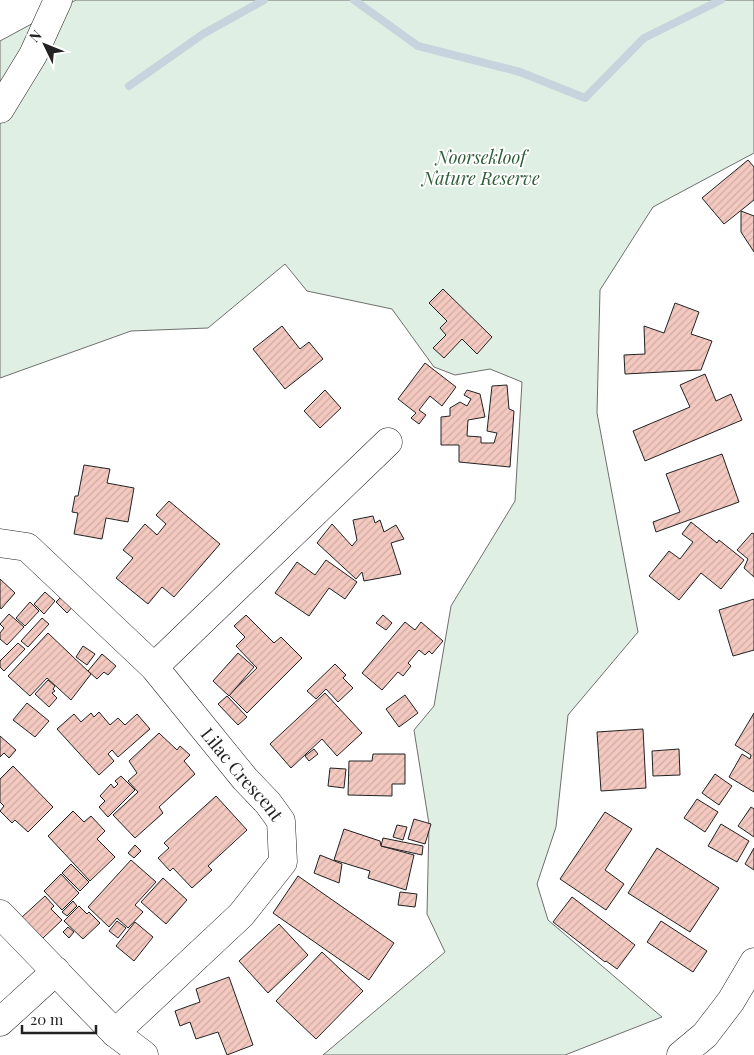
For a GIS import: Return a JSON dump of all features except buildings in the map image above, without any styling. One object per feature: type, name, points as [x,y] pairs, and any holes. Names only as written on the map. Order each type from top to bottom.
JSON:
[{"type":"street","points":[[0,109],[33,55],[58,0]]},
{"type":"street","points":[[154,667],[388,442]]},
{"type":"street","name":"Lilac Crescent","points":[[0,543],[27,547],[154,667],[281,821],[283,862],[242,915],[115,1033]]},
{"type":"street","points":[[0,914],[115,1033],[144,1055]]},
{"type":"street","points":[[681,1055],[704,1035],[731,1002],[754,962]]},
{"type":"street","points":[[0,1022],[56,971]]},
{"type":"green space","name":"Noorsekloof Nature Reserve","points":[[76,0],[754,0],[754,153],[653,207],[600,290],[597,413],[638,632],[568,715],[556,827],[537,884],[548,920],[662,1017],[565,1055],[323,1055],[445,952],[427,914],[429,824],[414,730],[434,706],[451,606],[515,501],[522,382],[490,369],[455,375],[434,367],[392,309],[307,291],[285,264],[208,328],[131,331],[0,378],[0,41]]},
{"type":"waterway","points":[[129,86],[203,34],[264,0]]},
{"type":"waterway","points":[[354,0],[418,46],[520,72],[585,98],[644,38],[721,0]]}]
